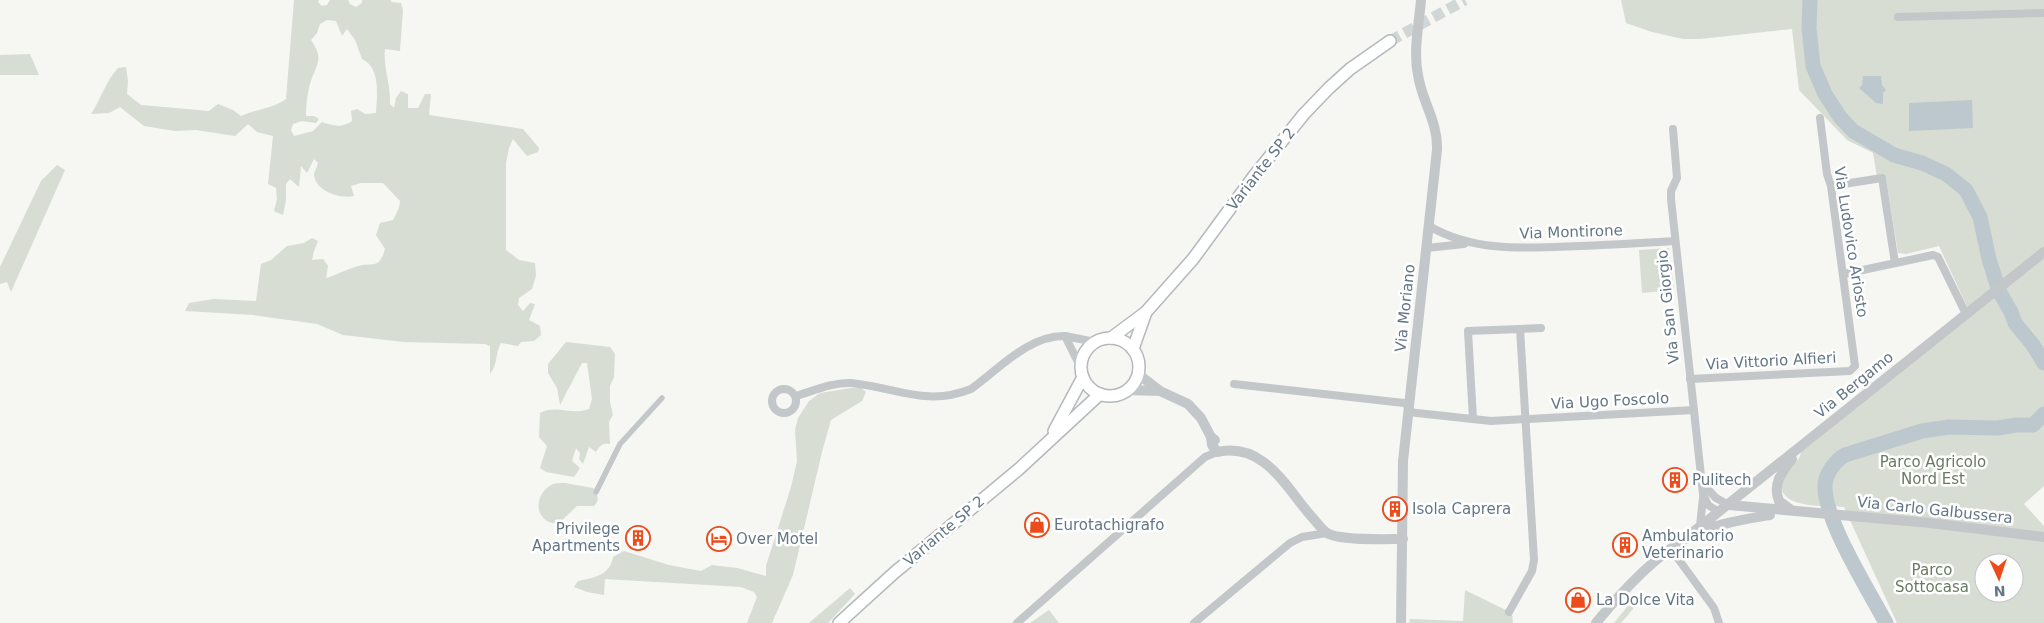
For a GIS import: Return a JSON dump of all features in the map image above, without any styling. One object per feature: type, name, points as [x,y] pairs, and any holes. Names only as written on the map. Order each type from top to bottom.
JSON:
[{"type":"main road","name":"Variante SP 2","points":[[1049,440],[1082,373],[1086,351],[1095,342],[1111,338],[1146,312],[1193,259],[1254,176],[1304,114],[1341,76],[1390,41]]},
{"type":"main road","name":"Variante SP 2","points":[[1133,349],[1146,312]]},
{"type":"main road","points":[[1082,373],[1087,384],[1100,394],[1114,395],[1127,390],[1136,380],[1138,361],[1133,349],[1127,343],[1111,338]]},
{"type":"main road","name":"Variante SP 2","points":[[839,623],[894,573],[1019,469],[1100,394]]},
{"type":"street","name":"Via Moriano","points":[[1400,623],[1403,461],[1438,145],[1434,120],[1418,74],[1416,54],[1422,0]]},
{"type":"street","points":[[1898,17],[2044,13]]},
{"type":"street","name":"Via Ludovico Ariosto","points":[[1820,118],[1827,174],[1832,186],[1844,274],[1855,366],[1853,370]]},
{"type":"street","name":"Via San Giorgio","points":[[1673,129],[1677,178],[1671,191],[1671,198],[1703,484],[1703,515],[1700,527]]},
{"type":"street","points":[[1832,186],[1882,178],[1896,263]]},
{"type":"street","points":[[1429,226],[1469,243]]},
{"type":"street","name":"Via Montirone","points":[[1469,243],[1521,249],[1675,242]]},
{"type":"street","points":[[1427,248],[1469,243]]},
{"type":"street","name":"Via Bergamo","points":[[1682,541],[2044,252]]},
{"type":"street","points":[[1844,274],[1933,255],[1938,257],[1966,314]]},
{"type":"street","points":[[1473,419],[1468,331],[1541,328]]},
{"type":"street","points":[[1509,612],[1532,571],[1534,560],[1527,419],[1520,329]]},
{"type":"street","points":[[796,396],[833,385],[850,383],[935,398],[962,393],[972,389],[1036,342],[1054,336],[1065,336],[1095,342]]},
{"type":"street","points":[[1065,336],[1082,373]]},
{"type":"street","name":"Via Vittorio Alfieri","points":[[1690,379],[1853,370]]},
{"type":"street","points":[[1138,374],[1160,391],[1181,400],[1193,408],[1201,418],[1211,437],[1217,442],[1218,451]]},
{"type":"street","name":"Via Ugo Foscolo","points":[[1234,384],[1404,403],[1409,409],[1491,421],[1694,410]]},
{"type":"street","points":[[1127,390],[1160,391]]},
{"type":"street","points":[[596,492],[620,444],[662,398]]},
{"type":"street","points":[[1793,510],[1780,503],[1777,487],[1781,474],[1798,449]]},
{"type":"street","points":[[1017,623],[1205,457],[1218,451],[1245,452],[1265,461],[1327,533]]},
{"type":"street","points":[[1703,484],[1716,498],[1729,505]]},
{"type":"street","points":[[1703,494],[1708,505],[1719,512]]},
{"type":"street","name":"Via Carlo Galbussera","points":[[1729,505],[1930,523],[2044,537]]},
{"type":"street","name":"Via Carlo Galbussera","points":[[1719,512],[1732,515],[1823,514]]},
{"type":"street","name":"Via Carlo Galbussera","points":[[1596,623],[1634,580],[1682,541],[1730,522],[1770,515]]},
{"type":"street","points":[[1194,623],[1290,543],[1302,537],[1327,533],[1403,537]]},
{"type":"street","points":[[1671,550],[1714,608],[1718,623]]},
{"type":"green space","points":[[294,0],[319,0],[318,2],[322,6],[327,5],[330,0],[348,0],[350,4],[356,7],[362,3],[362,0],[391,0],[391,2],[401,3],[403,10],[400,51],[385,49],[390,104],[394,108],[396,98],[401,91],[408,94],[408,108],[418,108],[425,94],[431,94],[429,115],[523,129],[539,148],[538,152],[527,156],[513,139],[509,148],[506,163],[506,250],[519,260],[535,263],[536,276],[532,289],[519,298],[518,305],[523,311],[530,303],[535,304],[529,320],[540,326],[541,335],[534,341],[521,342],[518,346],[501,343],[490,374],[490,346],[485,344],[404,342],[343,335],[317,324],[253,315],[185,311],[189,303],[214,299],[256,301],[261,264],[271,260],[287,246],[304,243],[312,238],[318,241],[312,260],[323,259],[328,266],[326,278],[358,266],[378,263],[385,249],[376,235],[380,223],[393,220],[400,201],[383,183],[361,183],[351,186],[354,196],[349,197],[330,193],[319,186],[316,181],[314,174],[318,163],[314,159],[307,173],[301,166],[299,187],[290,179],[286,184],[286,200],[283,215],[274,211],[277,199],[276,188],[268,184],[273,136],[257,132],[248,124],[235,136],[196,130],[175,131],[144,126],[120,107],[109,113],[91,114],[114,73],[118,68],[126,67],[127,94],[141,105],[209,111],[218,104],[233,110],[241,116],[275,105],[286,99]],"holes":[[[327,20],[336,21],[342,36],[347,29],[355,40],[362,59],[368,63],[375,75],[377,83],[376,113],[365,114],[357,109],[351,111],[352,121],[345,125],[337,126],[322,122],[313,131],[294,136],[291,130],[293,124],[302,121],[316,123],[319,119],[314,116],[306,116],[308,92],[318,62],[318,52],[311,40],[317,33],[320,24]]]},
{"type":"green space","name":"Parco Agricolo Nord Est","points":[[1621,0],[2044,0],[2044,486],[2024,504],[2044,526],[2044,623],[1897,623],[1844,507],[1800,503],[1790,499],[1783,493],[1781,485],[1785,473],[1799,458],[1801,452],[1971,315],[1939,246],[1906,254],[1898,253],[1886,178],[1877,177],[1873,153],[1847,140],[1799,90],[1792,29],[1700,39],[1683,39],[1652,32],[1626,23]]},
{"type":"green space","points":[[30,54],[39,75],[0,75],[0,55]]},
{"type":"green space","points":[[57,165],[65,170],[11,292],[7,282],[0,284],[0,267],[41,181]]},
{"type":"green space","points":[[1669,248],[1674,290],[1642,293],[1639,250]]},
{"type":"green space","points":[[566,342],[610,347],[615,354],[614,377],[610,386],[610,402],[613,415],[609,422],[610,444],[603,444],[596,452],[589,447],[583,464],[579,459],[580,453],[576,448],[572,461],[580,468],[574,477],[546,472],[540,468],[547,446],[539,437],[540,413],[552,410],[583,411],[589,409],[592,399],[587,363],[582,363],[560,405],[557,388],[548,373],[548,364]]},
{"type":"green space","points":[[861,388],[866,392],[862,401],[831,420],[793,575],[772,623],[747,623],[757,597],[754,592],[741,587],[605,579],[604,595],[574,587],[578,581],[595,577],[605,572],[609,568],[613,557],[624,551],[669,565],[701,571],[712,565],[737,568],[766,576],[766,566],[791,487],[797,461],[795,430],[798,418],[809,401],[820,393]]},
{"type":"green space","points":[[565,483],[593,488],[597,495],[597,502],[594,506],[577,506],[558,524],[550,522],[540,513],[539,500],[547,488],[553,484]]},
{"type":"green space","points":[[850,588],[855,594],[828,623],[809,623]]},
{"type":"green space","points":[[1465,590],[1512,613],[1513,623],[1409,623],[1410,619],[1463,621]]},
{"type":"green space","points":[[1635,597],[1633,609],[1621,623],[1614,623]]},
{"type":"green space","points":[[1049,610],[1059,623],[1030,623]]},
{"type":"shaded area","points":[[1863,76],[1881,76],[1882,85],[1886,90],[1883,93],[1883,104],[1876,103],[1859,88],[1862,85]]},
{"type":"shaded area","points":[[1972,100],[1973,128],[1909,131],[1909,103]]},
{"type":"waterway","points":[[1810,0],[1809,28],[1813,66],[1825,94],[1840,117],[1853,131],[1894,155],[1922,163],[1946,174],[1966,190],[1980,217],[1989,259],[1999,291],[2015,323],[2033,345],[2044,363]]},
{"type":"waterway","points":[[1886,623],[1839,536],[1832,517],[1825,486],[1825,481],[1831,468],[1845,455],[1922,431],[1949,427],[1997,428],[2033,425],[2044,414]]},
{"type":"tunnel","points":[[1390,41],[1465,0]]},
{"type":"place","name":"Pulitech","points":[[1675,480]]},
{"type":"place","name":"Isola Caprera","points":[[1395,509]]},
{"type":"place","name":"Eurotachigrafo","points":[[1037,525]]},
{"type":"place","name":"Privilege Apartments","points":[[638,538]]},
{"type":"place","name":"Over Motel","points":[[719,539]]},
{"type":"place","name":"Ambulatorio Veterinario","points":[[1625,545]]},
{"type":"place","name":"La Dolce Vita","points":[[1578,600]]},
{"type":"park label","name":"Parco Sottocasa","points":[[1932,578]]}]
